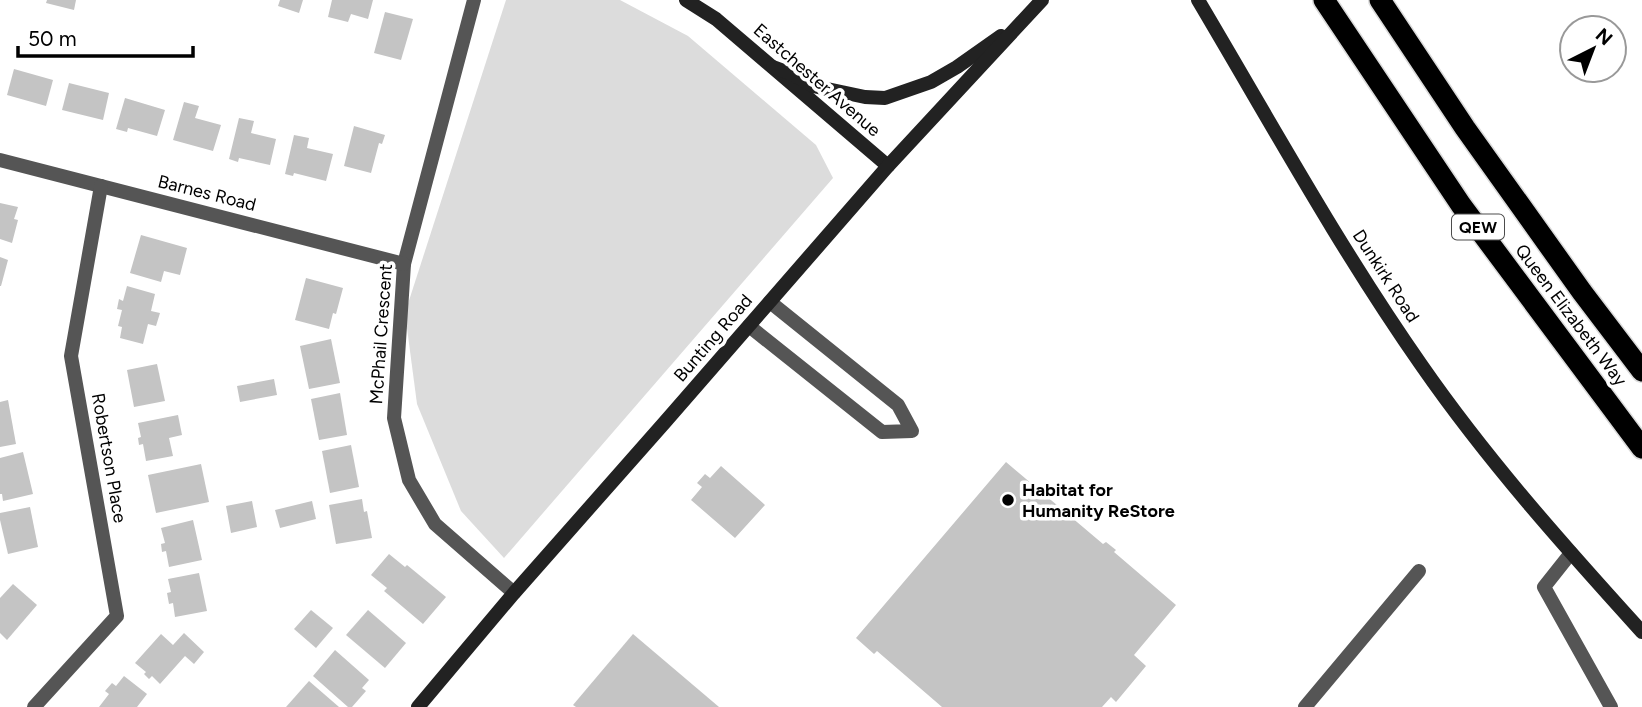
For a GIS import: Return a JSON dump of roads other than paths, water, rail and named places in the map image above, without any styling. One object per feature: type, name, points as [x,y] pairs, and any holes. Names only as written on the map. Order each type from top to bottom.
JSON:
[{"type":"highway","name":"Queen Elizabeth Way","points":[[1324,0],[1461,205],[1642,447]]},
{"type":"highway","name":"Queen Elizabeth Way","points":[[1380,0],[1465,128],[1642,371]]},
{"type":"main road","name":"Eastchester Avenue","points":[[686,0],[716,19],[888,166]]},
{"type":"main road","name":"Bunting Road","points":[[418,707],[514,593],[888,166],[1042,0]]},
{"type":"main road","name":"Dunkirk Road","points":[[1198,0],[1357,270],[1422,366],[1471,433],[1571,553],[1642,632]]},
{"type":"main road","points":[[773,67],[813,86],[865,97],[885,98],[931,82],[1025,19]]},
{"type":"street","name":"McPhail Crescent","points":[[474,0],[404,264],[394,418],[408,480],[435,524],[514,593]]},
{"type":"street","name":"Barnes Road","points":[[0,160],[404,264]]},
{"type":"street","name":"Robertson Place","points":[[34,707],[117,616],[71,356],[101,186]]},
{"type":"street","points":[[749,326],[881,432],[912,431],[898,405],[770,302]]},
{"type":"street","points":[[1571,553],[1544,586],[1611,707]]},
{"type":"street","points":[[1305,707],[1419,571]]},
{"type":"place","name":"Habitat for Humanity ReStore","points":[[1008,500]]}]
